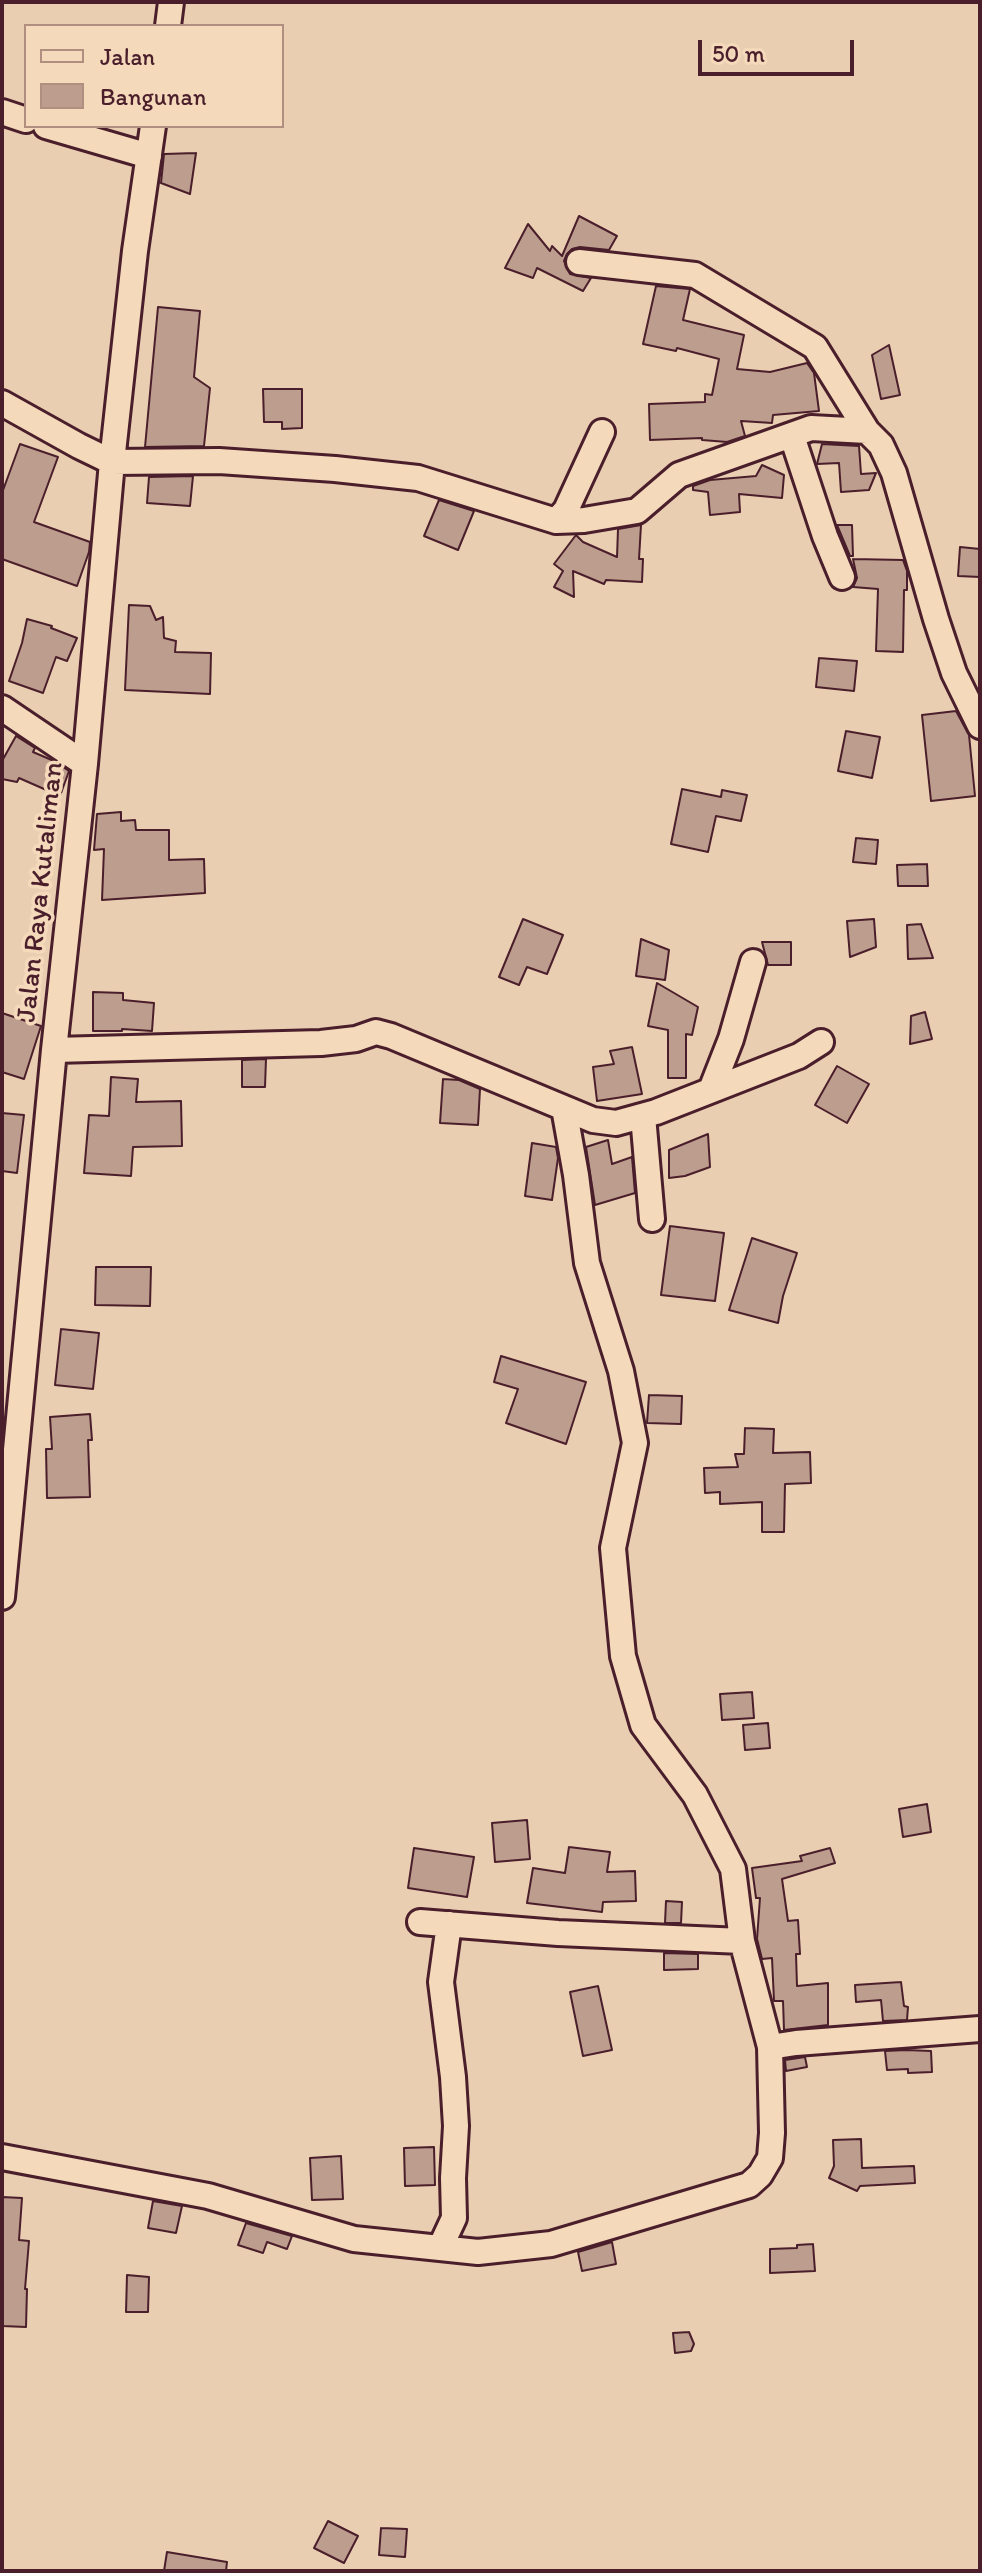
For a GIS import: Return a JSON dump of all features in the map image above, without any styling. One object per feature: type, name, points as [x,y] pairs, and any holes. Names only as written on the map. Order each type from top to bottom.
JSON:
[{"type":"street","points":[[168,24],[171,2]]},
{"type":"street","points":[[2,112],[24,119]]},
{"type":"street","points":[[53,128],[149,156]]},
{"type":"street","name":"Jalan Raya Kutaliman","points":[[2,1597],[112,462],[135,251],[153,128]]},
{"type":"street","points":[[579,262],[695,275],[815,347],[867,431],[881,445],[894,473],[949,660],[980,726]]},
{"type":"street","points":[[2,403],[112,462],[219,461],[418,478],[556,521],[584,520],[637,511],[679,475],[811,428],[867,431]]},
{"type":"street","points":[[556,521],[566,510],[602,432]]},
{"type":"street","points":[[792,436],[842,577]]},
{"type":"street","points":[[2,708],[85,764]]},
{"type":"street","points":[[711,1090],[731,1039],[753,962]]},
{"type":"street","points":[[54,1050],[321,1043],[356,1039],[376,1032],[593,1120],[616,1123],[643,1116],[799,1056],[821,1042]]},
{"type":"street","points":[[2,2157],[208,2196],[354,2239],[478,2252],[551,2244],[749,2185],[760,2175],[770,2158],[770,2047],[742,1941],[733,1869],[695,1795],[643,1725],[623,1656],[613,1548],[635,1443],[621,1371],[587,1263],[564,1108]]},
{"type":"street","points":[[643,1116],[652,1219]]},
{"type":"street","points":[[420,1922],[558,1933],[742,1941]]},
{"type":"street","points":[[440,2248],[454,2218],[456,2126],[441,1982],[449,1924]]},
{"type":"street","points":[[770,2047],[980,2029]]},
{"type":"building","points":[[196,153],[190,194],[161,183],[164,154]]},
{"type":"building","points":[[579,216],[617,236],[609,250],[580,247],[567,254],[564,261],[570,274],[591,278],[583,291],[537,268],[533,278],[505,268],[528,224],[550,251],[552,246],[562,256]]},
{"type":"building","points":[[656,286],[690,289],[683,320],[744,335],[737,369],[770,372],[807,363],[814,373],[819,411],[773,415],[772,423],[741,421],[745,436],[727,442],[702,438],[650,440],[649,404],[705,402],[705,394],[712,395],[719,359],[677,348],[676,351],[643,344]]},
{"type":"building","points":[[158,307],[200,311],[194,377],[210,388],[204,446],[145,447]]},
{"type":"building","points":[[889,345],[900,395],[881,399],[872,355]]},
{"type":"building","points":[[263,389],[302,389],[302,428],[282,429],[282,422],[264,422]]},
{"type":"building","points":[[20,444],[58,457],[34,522],[90,542],[77,586],[2,559],[2,493]]},
{"type":"building","points":[[822,444],[859,446],[861,474],[876,473],[869,490],[841,492],[839,463],[817,464]]},
{"type":"building","points":[[762,465],[784,475],[782,498],[739,494],[740,512],[710,515],[708,492],[693,490],[693,486],[710,480],[756,476]]},
{"type":"building","points":[[193,476],[190,506],[147,503],[149,477]]},
{"type":"building","points":[[439,500],[474,511],[458,550],[424,536]]},
{"type":"building","points":[[641,525],[639,559],[643,559],[642,582],[606,580],[604,584],[573,571],[574,597],[554,587],[563,571],[554,564],[576,535],[583,542],[617,557],[618,529]]},
{"type":"building","points":[[837,525],[852,525],[853,556],[850,556]]},
{"type":"building","points":[[960,547],[980,549],[980,577],[958,576]]},
{"type":"building","points":[[853,559],[903,560],[907,571],[907,590],[904,590],[903,652],[876,651],[878,589],[853,587],[857,578]]},
{"type":"building","points":[[129,605],[150,606],[156,620],[163,617],[164,638],[176,641],[175,652],[211,653],[210,694],[125,690]]},
{"type":"building","points":[[27,619],[77,638],[67,661],[56,657],[43,693],[9,681]]},
{"type":"building","points":[[819,658],[857,661],[854,691],[816,687]]},
{"type":"building","points":[[956,711],[969,735],[975,796],[931,801],[922,715]]},
{"type":"building","points":[[846,731],[880,737],[872,778],[838,771]]},
{"type":"building","points":[[16,736],[35,748],[33,752],[69,771],[60,796],[19,778],[17,782],[2,779],[2,761]]},
{"type":"building","points":[[682,789],[721,797],[722,790],[747,795],[741,821],[716,816],[708,852],[671,844]]},
{"type":"building","points":[[121,812],[121,821],[135,820],[136,830],[169,830],[169,860],[204,859],[205,893],[102,900],[104,849],[94,850],[97,814]]},
{"type":"building","points":[[856,838],[878,840],[876,864],[853,862]]},
{"type":"building","points":[[927,864],[928,886],[898,886],[897,865]]},
{"type":"building","points":[[523,919],[563,935],[547,974],[527,967],[519,985],[499,977]]},
{"type":"building","points":[[874,919],[876,947],[850,957],[847,921]]},
{"type":"building","points":[[921,924],[933,958],[908,959],[907,925]]},
{"type":"building","points":[[641,939],[669,950],[665,980],[636,976]]},
{"type":"building","points":[[762,942],[791,942],[791,965],[768,965]]},
{"type":"building","points":[[657,983],[698,1007],[692,1035],[686,1034],[686,1078],[668,1078],[668,1030],[648,1026]]},
{"type":"building","points":[[93,992],[123,993],[123,1000],[154,1003],[152,1031],[93,1031]]},
{"type":"building","points":[[925,1012],[932,1039],[910,1044],[911,1016]]},
{"type":"building","points":[[2,1013],[41,1026],[24,1079],[2,1072]]},
{"type":"building","points":[[632,1047],[642,1094],[597,1101],[593,1067],[614,1064],[610,1051]]},
{"type":"building","points":[[266,1059],[265,1087],[242,1087],[242,1060]]},
{"type":"building","points":[[837,1066],[869,1084],[847,1123],[815,1105]]},
{"type":"building","points":[[111,1077],[138,1079],[136,1102],[181,1101],[182,1146],[133,1147],[131,1176],[84,1173],[89,1115],[109,1116]]},
{"type":"building","points":[[443,1079],[459,1080],[480,1089],[478,1125],[440,1123]]},
{"type":"building","points":[[2,1113],[24,1115],[17,1173],[2,1171]]},
{"type":"building","points":[[708,1134],[710,1167],[669,1178],[669,1150]]},
{"type":"building","points":[[608,1140],[612,1164],[632,1157],[635,1193],[595,1205],[586,1147]]},
{"type":"building","points":[[532,1143],[556,1147],[558,1158],[552,1200],[525,1196]]},
{"type":"building","points":[[670,1226],[724,1233],[715,1301],[661,1295]]},
{"type":"building","points":[[752,1238],[797,1253],[778,1323],[729,1310]]},
{"type":"building","points":[[96,1267],[151,1267],[150,1306],[95,1305]]},
{"type":"building","points":[[61,1329],[99,1333],[93,1389],[55,1385]]},
{"type":"building","points":[[501,1356],[586,1382],[566,1444],[506,1423],[518,1389],[494,1382]]},
{"type":"building","points":[[649,1395],[682,1396],[681,1424],[647,1423]]},
{"type":"building","points":[[90,1414],[90,1497],[47,1498],[46,1449],[52,1449],[50,1417]]},
{"type":"building","points":[[745,1428],[774,1429],[773,1453],[810,1452],[811,1483],[785,1484],[784,1532],[762,1532],[762,1502],[720,1504],[720,1492],[705,1493],[704,1468],[738,1467],[735,1454],[744,1454]]},
{"type":"building","points":[[752,1692],[754,1718],[722,1720],[720,1694]]},
{"type":"building","points":[[768,1723],[770,1748],[745,1750],[743,1725]]},
{"type":"building","points":[[927,1804],[931,1832],[903,1837],[899,1809]]},
{"type":"building","points":[[527,1820],[530,1859],[495,1862],[492,1823]]},
{"type":"building","points":[[569,1847],[610,1852],[607,1872],[635,1871],[636,1901],[603,1902],[602,1912],[527,1903],[533,1868],[565,1873]]},
{"type":"building","points":[[414,1848],[474,1857],[467,1897],[408,1888]]},
{"type":"building","points":[[830,1848],[835,1863],[782,1879],[788,1921],[798,1920],[800,1954],[796,1954],[797,1986],[828,1983],[828,2025],[784,2030],[783,2001],[774,2001],[772,1958],[762,1959],[757,1939],[760,1898],[756,1898],[752,1868],[802,1861],[800,1856]]},
{"type":"building","points":[[666,1901],[682,1902],[681,1923],[665,1923]]},
{"type":"building","points":[[664,1953],[698,1954],[698,1969],[664,1970]]},
{"type":"building","points":[[901,1982],[904,2006],[908,2007],[907,2020],[883,2021],[881,2000],[856,2002],[855,1985]]},
{"type":"building","points":[[598,1986],[612,2050],[583,2056],[570,1992]]},
{"type":"building","points":[[885,2051],[931,2051],[932,2072],[887,2070]]},
{"type":"building","points":[[805,2057],[807,2067],[786,2071],[785,2060]]},
{"type":"building","points":[[861,2139],[862,2168],[914,2166],[915,2183],[860,2186],[857,2191],[829,2178],[834,2166],[833,2140]]},
{"type":"building","points":[[434,2147],[435,2185],[405,2186],[404,2148]]},
{"type":"building","points":[[341,2156],[343,2199],[312,2200],[310,2158]]},
{"type":"building","points":[[2,2197],[22,2198],[19,2240],[29,2241],[26,2327],[2,2326]]},
{"type":"building","points":[[153,2201],[182,2206],[176,2233],[148,2228]]},
{"type":"building","points":[[246,2223],[292,2236],[287,2249],[267,2242],[263,2253],[238,2245]]},
{"type":"building","points":[[612,2242],[616,2264],[582,2271],[578,2252]]},
{"type":"building","points":[[813,2244],[815,2271],[770,2273],[770,2249]]},
{"type":"building","points":[[127,2275],[149,2277],[148,2312],[126,2312]]},
{"type":"building","points":[[689,2332],[694,2344],[691,2351],[675,2353],[673,2333]]},
{"type":"building","points":[[328,2521],[358,2536],[344,2563],[314,2548]]},
{"type":"building","points":[[381,2528],[407,2529],[405,2557],[379,2555]]},
{"type":"building","points":[[167,2552],[227,2562],[226,2571],[164,2571]]}]
